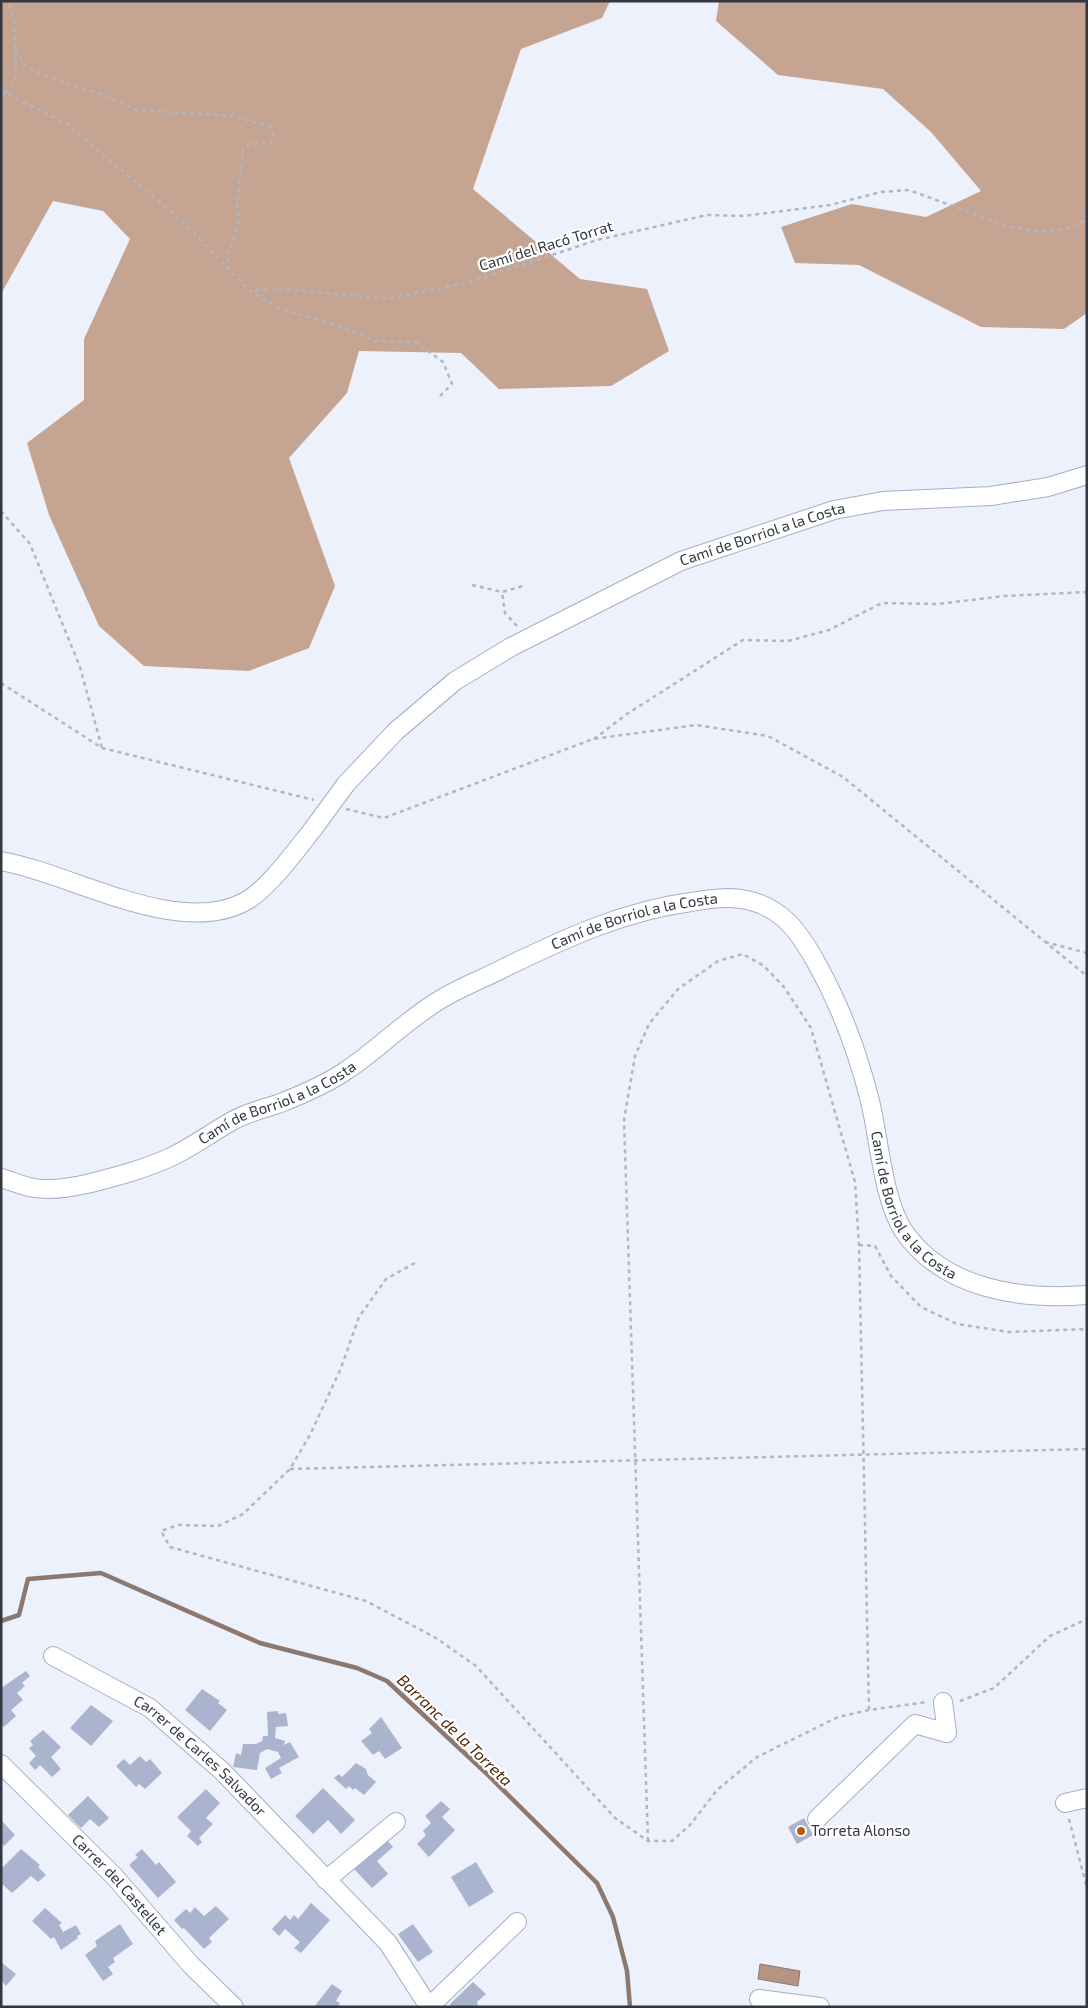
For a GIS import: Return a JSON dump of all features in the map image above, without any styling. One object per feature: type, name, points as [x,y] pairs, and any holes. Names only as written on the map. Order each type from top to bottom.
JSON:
[{"type":"street","name":"Camí de Borriol a la Costa","points":[[1,862],[159,909],[194,913],[224,910],[247,901],[280,870],[346,784],[396,731],[455,681],[529,638],[681,561],[834,510],[883,500],[992,496],[1048,487],[1087,474]]},
{"type":"street","name":"Camí de Borriol a la Costa","points":[[1,1178],[35,1188],[75,1187],[130,1174],[173,1156],[236,1118],[297,1097],[346,1071],[392,1033],[442,998],[562,940],[620,917],[661,906],[708,899],[742,899],[762,904],[783,916],[802,937],[826,981],[854,1045],[870,1100],[888,1192],[901,1227],[915,1246],[937,1264],[967,1281],[998,1291],[1027,1297],[1087,1295]]},
{"type":"street","name":"Carrer de Carles Salvador","points":[[54,1656],[150,1708],[222,1771],[388,1943],[429,2007],[517,1922]]},
{"type":"street","points":[[817,1819],[915,1724],[947,1733],[943,1702]]},
{"type":"street","name":"Carrer del Castellet","points":[[1,1764],[114,1876],[191,1965],[234,2007]]},
{"type":"street","points":[[1065,1803],[1087,1798]]},
{"type":"street","points":[[326,1880],[396,1822]]},
{"type":"street","points":[[759,1999],[820,2007]]},
{"type":"path","points":[[9,1],[14,21],[16,78],[3,94],[67,124],[183,222],[250,291],[280,308],[337,325],[376,341],[416,342],[443,362],[452,384],[440,396]]},
{"type":"path","points":[[15,50],[27,67],[46,76],[107,96],[135,110],[233,116],[270,127],[272,133],[270,143],[253,142],[247,145],[243,151],[237,205],[239,220],[228,255],[227,267]]},
{"type":"path","name":"Camí del Racó Torrat","points":[[250,291],[273,288],[388,299],[470,282],[597,240],[707,215],[744,216],[820,206],[881,192],[909,190],[1007,226],[1039,232],[1069,228],[1087,219]]},
{"type":"path","points":[[1,511],[30,544],[80,667],[102,748]]},
{"type":"path","points":[[472,585],[502,592],[526,585]]},
{"type":"path","points":[[502,592],[505,613],[529,638]]},
{"type":"path","points":[[593,739],[627,714],[743,640],[788,641],[796,639],[829,630],[882,603],[938,604],[1004,596],[1087,592]]},
{"type":"path","points":[[1,683],[102,748],[322,802]]},
{"type":"path","points":[[340,807],[384,818],[593,739],[696,725],[768,736],[843,777],[1087,976]]},
{"type":"path","points":[[1043,942],[1087,953]]},
{"type":"path","points":[[648,1842],[624,1120],[635,1056],[649,1024],[678,989],[718,961],[743,954],[764,966],[784,986],[811,1028],[855,1182],[859,1245],[869,1710]]},
{"type":"path","points":[[859,1245],[875,1246],[891,1276],[921,1307],[957,1324],[1008,1332],[1087,1329]]},
{"type":"path","points":[[415,1263],[386,1279],[359,1317],[337,1376],[310,1435],[290,1469],[243,1514],[218,1526],[178,1525],[161,1532],[170,1547],[366,1601],[436,1638],[476,1666],[616,1818],[648,1842],[672,1841],[690,1825],[716,1790],[756,1757],[838,1717],[869,1710],[943,1702],[962,1702],[994,1688],[1050,1636],[1087,1619]]},
{"type":"path","points":[[290,1469],[1087,1449]]},
{"type":"path","points":[[1065,1803],[1087,1888]]},
{"type":"shaded area","points":[[1,1],[610,1],[602,18],[521,49],[473,189],[580,279],[647,289],[669,351],[611,386],[499,389],[461,353],[359,351],[347,393],[289,458],[335,586],[309,648],[249,671],[144,666],[99,626],[49,515],[27,443],[84,400],[84,339],[130,239],[103,211],[53,201],[1,294]]},
{"type":"shaded area","points":[[719,1],[1087,1],[1087,313],[1064,329],[981,327],[859,265],[795,263],[781,227],[852,204],[926,217],[981,191],[931,132],[883,89],[778,75],[716,21]]},
{"type":"shaded area","points":[[760,1964],[800,1971],[798,1986],[758,1979]]},
{"type":"building","points":[[26,1671],[30,1676],[22,1683],[25,1686],[17,1693],[23,1700],[11,1710],[16,1716],[4,1727],[1,1724],[1,1688]]},
{"type":"building","points":[[202,1689],[220,1701],[218,1703],[227,1710],[210,1731],[185,1710]]},
{"type":"building","points":[[91,1705],[113,1721],[91,1746],[70,1728]]},
{"type":"building","points":[[278,1711],[278,1714],[286,1713],[288,1726],[276,1727],[275,1738],[285,1741],[284,1745],[290,1742],[299,1757],[279,1768],[282,1773],[271,1779],[265,1768],[281,1758],[278,1752],[267,1749],[260,1753],[257,1770],[233,1767],[236,1753],[241,1755],[243,1744],[256,1744],[262,1741],[263,1736],[268,1736],[267,1712]]},
{"type":"building","points":[[381,1717],[402,1748],[385,1759],[379,1751],[373,1755],[361,1741],[372,1733],[369,1729]]},
{"type":"building","points":[[43,1730],[61,1747],[51,1757],[61,1769],[52,1777],[40,1765],[35,1770],[29,1763],[36,1756],[29,1748],[33,1745],[30,1741]]},
{"type":"building","points":[[140,1756],[146,1762],[150,1759],[162,1773],[145,1789],[139,1784],[136,1787],[116,1766],[124,1759],[130,1765]]},
{"type":"building","points":[[356,1763],[366,1769],[368,1775],[376,1782],[364,1795],[349,1786],[346,1789],[334,1778],[339,1774],[342,1777]]},
{"type":"building","points":[[323,1788],[355,1820],[341,1834],[328,1820],[313,1834],[295,1816]]},
{"type":"building","points":[[206,1789],[220,1803],[206,1818],[213,1824],[199,1838],[202,1842],[198,1846],[187,1836],[191,1831],[177,1817]]},
{"type":"building","points":[[88,1796],[109,1818],[99,1827],[90,1819],[81,1828],[68,1815]]},
{"type":"building","points":[[441,1801],[450,1809],[442,1817],[455,1830],[429,1857],[417,1844],[426,1835],[423,1831],[431,1823],[425,1816]]},
{"type":"building","name":"Torreta Alonso","points":[[804,1818],[813,1835],[797,1844],[788,1827]]},
{"type":"building","points":[[1,1820],[15,1835],[4,1846],[1,1843]]},
{"type":"building","points":[[386,1839],[393,1847],[377,1861],[388,1874],[372,1888],[353,1868]]},
{"type":"building","points":[[21,1849],[40,1865],[38,1867],[46,1875],[38,1882],[31,1876],[12,1893],[1,1883],[1,1869]]},
{"type":"building","points":[[142,1849],[156,1865],[159,1862],[176,1882],[158,1898],[129,1865],[138,1857],[135,1855]]},
{"type":"building","points":[[476,1862],[494,1892],[469,1907],[451,1877]]},
{"type":"building","points":[[311,1903],[330,1920],[301,1953],[294,1948],[300,1942],[285,1929],[279,1936],[272,1929],[285,1915],[290,1920],[294,1915],[298,1919]]},
{"type":"building","points":[[216,1906],[229,1919],[209,1938],[212,1942],[204,1949],[174,1920],[186,1909],[190,1913],[195,1907],[204,1916]]},
{"type":"building","points":[[45,1908],[62,1923],[59,1925],[63,1932],[76,1925],[81,1934],[61,1950],[54,1937],[51,1939],[32,1921]]},
{"type":"building","points":[[120,1924],[133,1944],[113,1958],[115,1962],[108,1967],[113,1974],[103,1981],[85,1955],[97,1946],[95,1941]]},
{"type":"building","points":[[413,1924],[433,1952],[418,1962],[398,1934]]},
{"type":"building","points":[[1,1962],[16,1974],[6,1986],[3,1982],[1,1984]]},
{"type":"building","points":[[473,1982],[486,1994],[477,2002],[478,2007],[452,2007],[450,2004]]},
{"type":"building","points":[[332,1984],[342,1991],[336,2001],[340,2003],[338,2007],[314,2007]]},
{"type":"waterway","name":"Barranc de la Torreta","points":[[1,1621],[19,1615],[28,1579],[101,1573],[260,1643],[357,1668],[387,1681],[486,1773],[597,1883],[613,1917],[627,1971],[630,2007]]},
{"type":"place","name":"Torreta Alonso","points":[[801,1831]]}]
